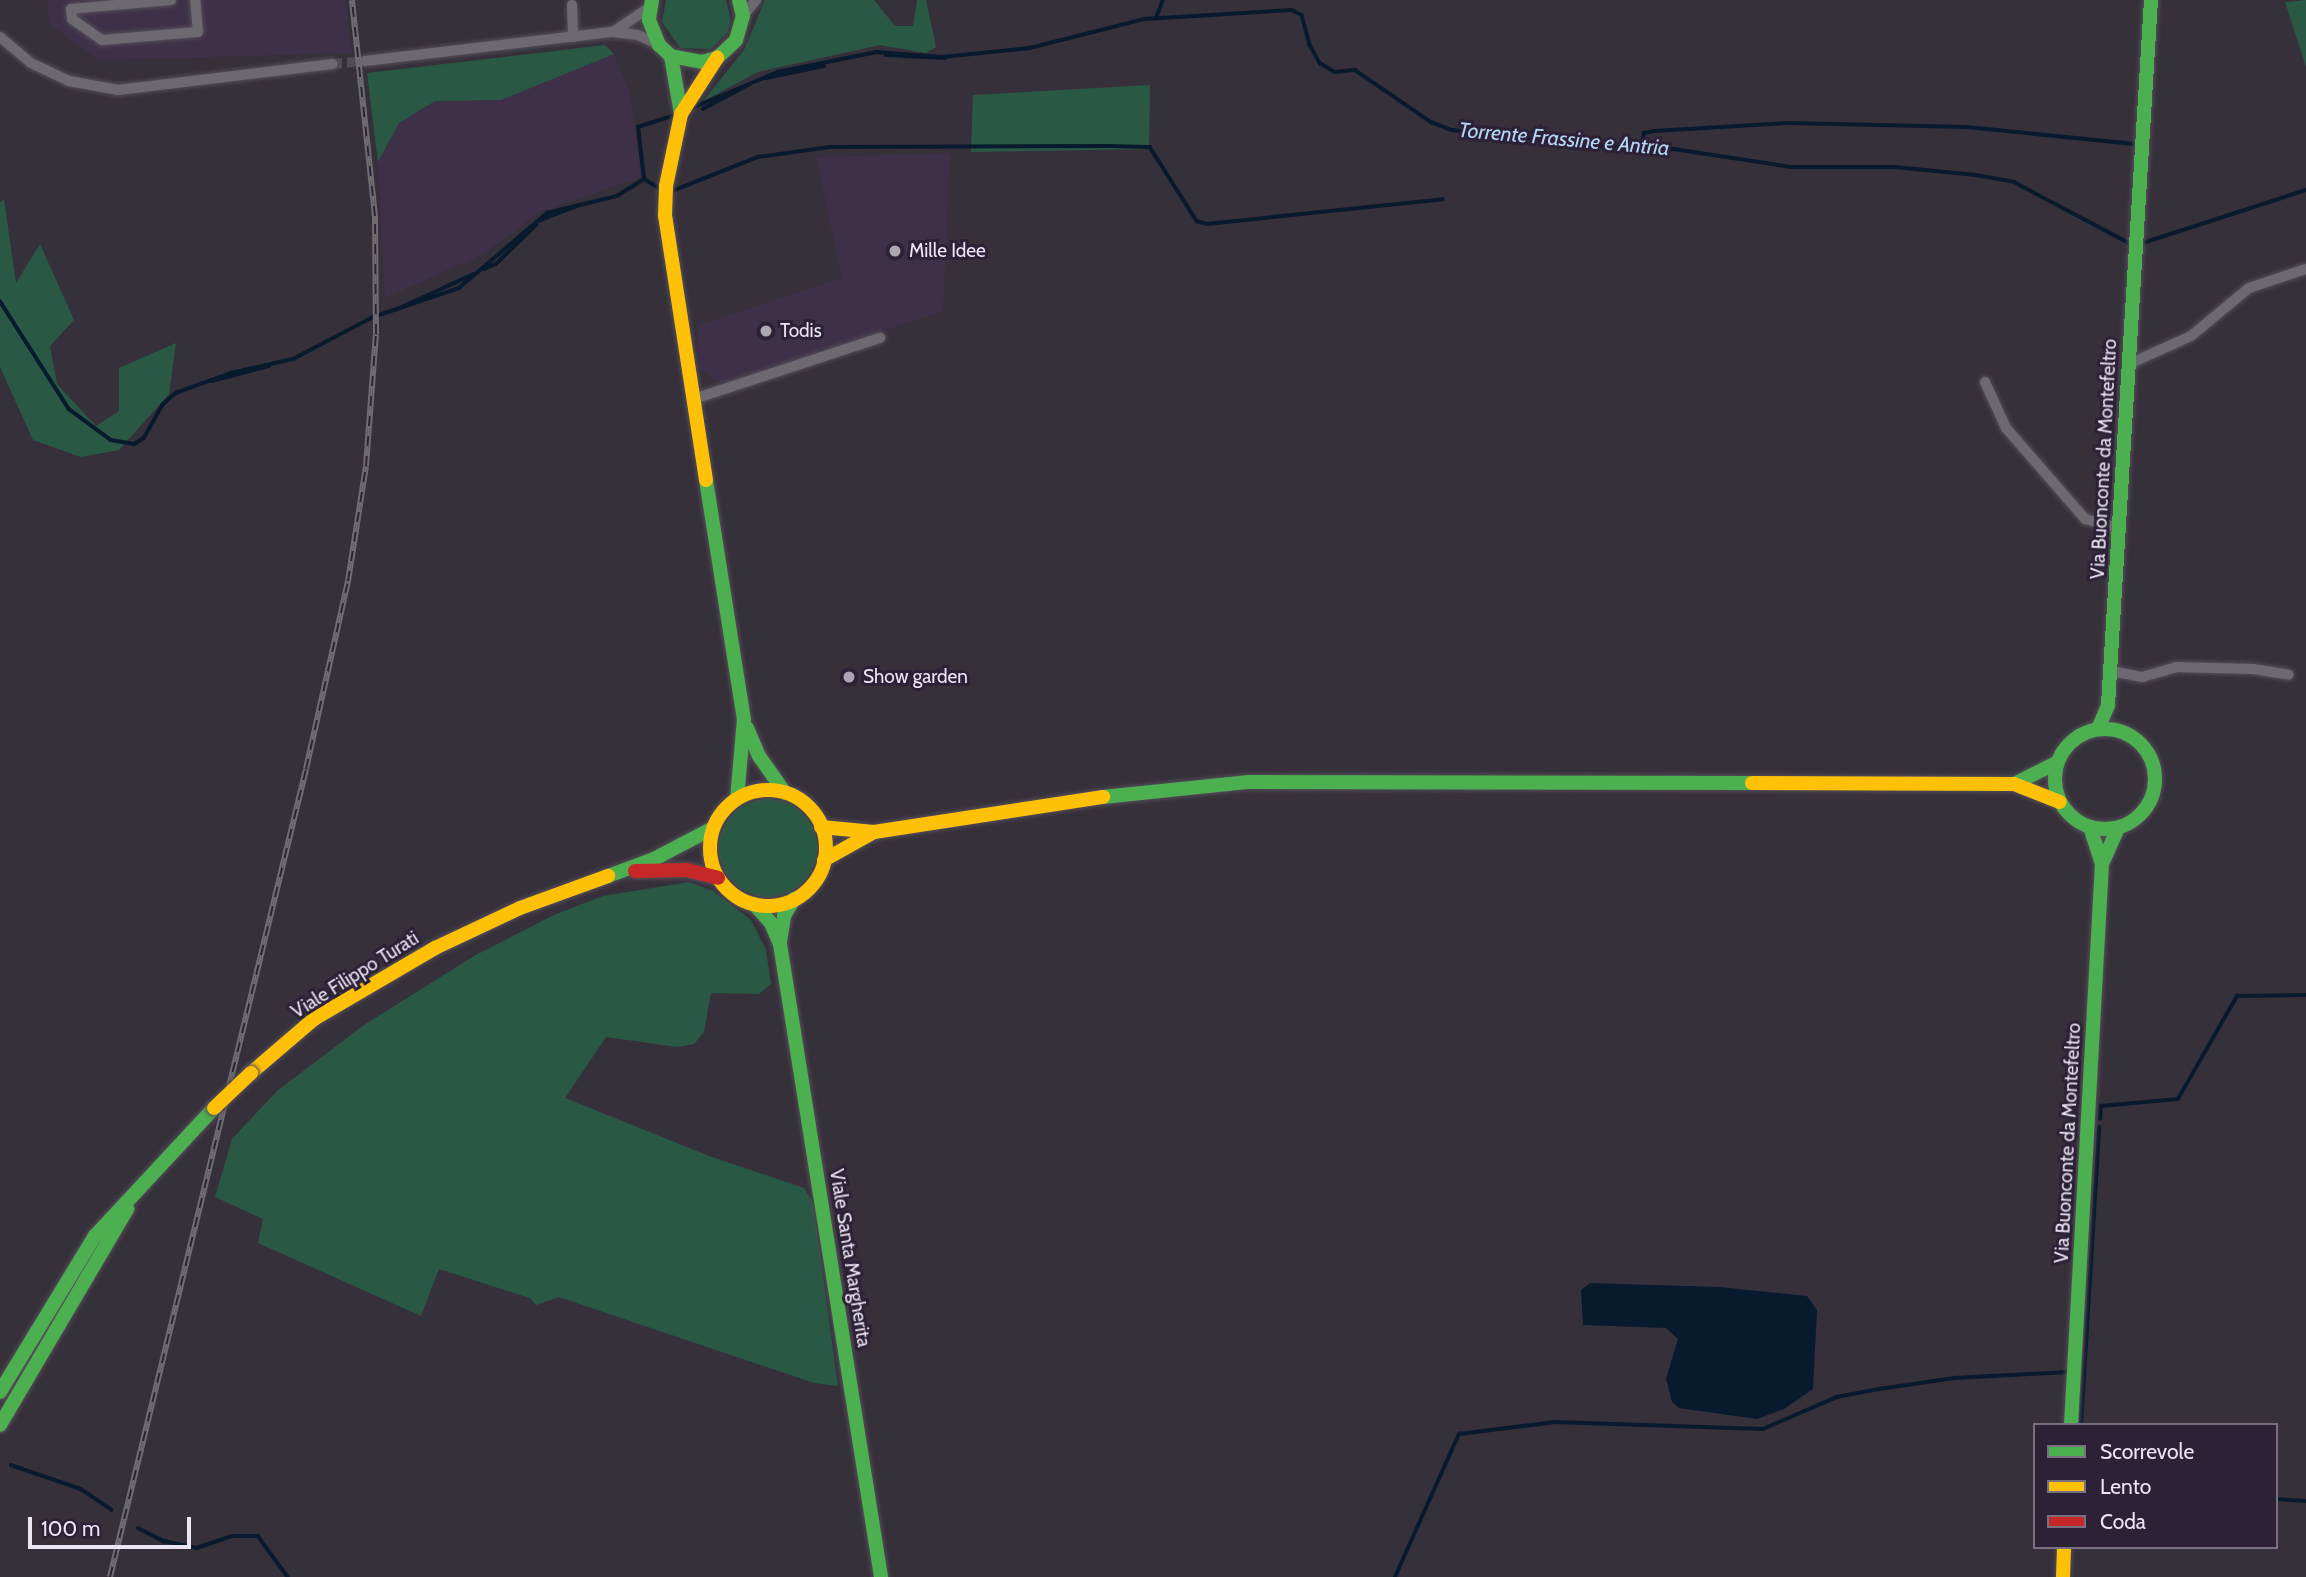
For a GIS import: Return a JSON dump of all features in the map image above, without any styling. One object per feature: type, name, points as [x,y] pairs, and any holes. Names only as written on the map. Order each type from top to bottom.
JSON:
[{"type":"main road","points":[[740,0],[743,16],[736,40],[717,58],[681,114],[666,186],[665,216],[744,719],[759,755],[785,793],[807,806],[821,827],[824,860],[814,883],[794,899],[774,905],[754,904],[732,894],[718,878],[710,854],[713,828],[737,799],[758,791],[785,793]]},
{"type":"main road","name":"Via Buonconte da Montefeltro","points":[[2108,705],[2151,0]]},
{"type":"main road","points":[[651,3],[652,33],[659,45],[671,56],[686,62],[717,58]]},
{"type":"main road","points":[[671,56],[681,114]]},
{"type":"main road","points":[[2098,729],[2108,705]]},
{"type":"main road","points":[[2108,705],[2118,730]]},
{"type":"main road","points":[[737,799],[744,719]]},
{"type":"main road","points":[[2014,784],[2056,763],[2078,736],[2098,729],[2118,730],[2140,741],[2155,772],[2147,808],[2118,828],[2102,864]]},
{"type":"main road","points":[[2056,763],[2054,781],[2060,802],[2071,816],[2090,827],[2118,828]]},
{"type":"main road","points":[[821,827],[874,832],[1152,789],[1249,782],[2014,784],[2060,802]]},
{"type":"main road","points":[[2090,827],[2102,864]]},
{"type":"main road","name":"Viale Filippo Turati","points":[[0,1392],[95,1236],[214,1108],[314,1019],[435,948],[529,904],[624,872],[713,828]]},
{"type":"main road","points":[[824,860],[874,832]]},
{"type":"main road","name":"Via Buonconte da Montefeltro","points":[[2071,1423],[2102,864]]},
{"type":"main road","name":"Viale Filippo Turati","points":[[624,872],[679,870],[718,878]]},
{"type":"main road","name":"Viale Santa Margherita","points":[[780,944],[784,916],[794,899]]},
{"type":"main road","name":"Viale Santa Margherita","points":[[754,904],[771,923],[780,944],[881,1577]]},
{"type":"main road","name":"Viale Filippo Turati","points":[[0,1425],[73,1295],[149,1175]]},
{"type":"main road","points":[[2063,1577],[2064,1549]]},
{"type":"street","points":[[171,0],[71,9],[72,19],[102,40],[198,32],[195,0]]},
{"type":"street","points":[[743,16],[756,0]]},
{"type":"street","points":[[613,32],[651,3]]},
{"type":"street","points":[[572,5],[573,37]]},
{"type":"street","points":[[365,61],[613,32],[638,35],[659,45]]},
{"type":"street","points":[[0,37],[31,63],[69,82],[118,90],[332,64]]},
{"type":"street","points":[[2129,364],[2191,336],[2249,289],[2306,269]]},
{"type":"street","points":[[694,400],[880,338]]},
{"type":"street","points":[[1985,382],[2006,428],[2085,519],[2119,528]]},
{"type":"street","points":[[2110,671],[2142,677],[2176,667],[2253,668],[2289,676]]},
{"type":"shaded area","points":[[47,0],[345,0],[352,53],[99,60],[49,24]]},
{"type":"shaded area","points":[[614,54],[630,94],[641,177],[540,212],[485,253],[385,298],[378,162],[399,123],[435,101],[501,100]]},
{"type":"shaded area","points":[[950,153],[943,311],[723,383],[700,369],[696,326],[842,278],[816,157]]},
{"type":"green space","points":[[666,0],[726,0],[731,21],[727,33],[711,49],[680,48],[662,22]]},
{"type":"green space","points":[[765,0],[874,0],[895,26],[913,26],[917,0],[926,0],[936,47],[926,53],[880,45],[758,72],[703,101],[744,50]]},
{"type":"green space","points":[[2306,0],[2306,67],[2285,2]]},
{"type":"green space","points":[[605,45],[614,54],[501,100],[435,101],[399,123],[378,162],[367,73]]},
{"type":"green space","points":[[1150,85],[1149,149],[971,152],[973,95]]},
{"type":"green space","points":[[4,199],[16,283],[40,244],[74,320],[50,346],[57,384],[96,426],[119,411],[119,368],[176,343],[169,394],[119,450],[81,457],[33,440],[0,367],[0,202]]},
{"type":"green space","points":[[768,799],[787,803],[803,813],[813,829],[817,848],[813,867],[803,883],[787,893],[768,897],[749,893],[733,883],[723,867],[719,848],[723,829],[733,813],[749,803]]},
{"type":"green space","points":[[689,882],[713,891],[751,920],[766,950],[771,984],[759,994],[711,993],[704,1032],[694,1044],[677,1047],[606,1037],[565,1098],[709,1156],[804,1188],[813,1203],[838,1386],[814,1383],[559,1297],[536,1305],[530,1298],[439,1269],[421,1316],[258,1243],[263,1219],[215,1197],[232,1139],[277,1091],[364,1025],[474,956],[554,915],[603,896]]},
{"type":"water","points":[[1590,1283],[1719,1287],[1807,1296],[1817,1310],[1813,1389],[1784,1409],[1757,1419],[1679,1408],[1672,1402],[1666,1379],[1678,1339],[1666,1328],[1583,1325],[1581,1290]]},
{"type":"waterway","points":[[1156,18],[1163,0]]},
{"type":"waterway","name":"Torrente Frassine e Antria","points":[[692,108],[778,72],[876,52],[942,57],[1030,48],[1145,19],[1292,10],[1302,15],[1310,45],[1320,63],[1335,72],[1355,70],[1431,122],[1452,130],[1649,151],[1674,149],[1791,167],[1895,167],[1976,175],[2014,182],[2129,243]]},
{"type":"waterway","name":"Torrente Frassine e Antria","points":[[886,55],[945,58]]},
{"type":"waterway","name":"Torrente Frassine e Antria","points":[[766,78],[824,66]]},
{"type":"waterway","points":[[703,109],[746,86]]},
{"type":"waterway","name":"Torrente Frassine e Antria","points":[[644,179],[638,127],[675,115]]},
{"type":"waterway","points":[[1641,150],[1644,133],[1654,131],[1789,123],[1967,127],[2134,144]]},
{"type":"waterway","points":[[670,192],[758,157],[829,147],[1109,146],[1150,147],[1197,221],[1207,224],[1443,199]]},
{"type":"waterway","points":[[644,179],[661,189]]},
{"type":"waterway","name":"Torrente Frassine e Antria","points":[[0,301],[69,409],[111,440],[134,444],[144,438],[162,405],[176,393],[231,373],[293,359],[373,317],[459,288],[547,213],[617,196],[644,179]]},
{"type":"waterway","name":"Torrente Frassine e Antria","points":[[2146,242],[2306,190]]},
{"type":"waterway","name":"Torrente Frassine e Antria","points":[[541,220],[580,205]]},
{"type":"waterway","points":[[484,269],[496,264],[536,225]]},
{"type":"waterway","points":[[404,306],[474,274]]},
{"type":"waterway","name":"Torrente Frassine e Antria","points":[[212,381],[269,366]]},
{"type":"waterway","points":[[2100,1119],[2101,1106],[2178,1099],[2237,996],[2306,995]]},
{"type":"waterway","points":[[2081,1423],[2099,1128]]},
{"type":"waterway","points":[[1395,1577],[1459,1434],[1555,1422],[1763,1429],[1837,1397],[1879,1389],[1954,1378],[2069,1372]]},
{"type":"waterway","points":[[11,1465],[81,1489],[112,1510]]},
{"type":"waterway","points":[[2278,1499],[2306,1501]]},
{"type":"waterway","points":[[138,1528],[164,1541],[197,1548],[232,1536],[258,1536],[288,1577]]},
{"type":"tunnel","points":[[332,64],[365,61]]},
{"type":"railway","points":[[110,1577],[306,769],[348,581],[366,466],[376,334],[375,216],[352,0]]},
{"type":"traffic: fast","points":[[652,0],[649,20],[659,45],[671,56],[702,62],[717,58],[736,40],[743,16],[739,0]]},
{"type":"traffic: fast","points":[[2098,729],[2108,705],[2151,0]]},
{"type":"traffic: fast","points":[[671,56],[681,114]]},
{"type":"traffic: fast","points":[[706,480],[744,719],[737,799]]},
{"type":"traffic: fast","points":[[747,728],[759,756],[785,793]]},
{"type":"traffic: fast","points":[[2105,729],[2124,733],[2141,743],[2151,760],[2155,779],[2151,798],[2141,815],[2124,825],[2105,829],[2086,825],[2069,815],[2059,798],[2055,779],[2059,760],[2069,743],[2086,733],[2105,729]]},
{"type":"traffic: fast","points":[[2014,784],[2056,763]]},
{"type":"traffic: fast","points":[[1103,797],[1249,782],[1752,783]]},
{"type":"traffic: fast","points":[[2071,1423],[2102,864],[2090,827]]},
{"type":"traffic: fast","points":[[608,876],[654,859],[713,828]]},
{"type":"traffic: fast","points":[[2102,864],[2118,828]]},
{"type":"traffic: fast","points":[[780,942],[784,916],[794,899]]},
{"type":"traffic: fast","points":[[754,904],[771,923],[780,944],[881,1577]]},
{"type":"traffic: fast","points":[[0,1392],[95,1236],[214,1108]]},
{"type":"traffic: fast","points":[[0,1425],[127,1209]]},
{"type":"traffic: slow","points":[[706,480],[665,216],[666,186],[681,114],[717,58]]},
{"type":"traffic: slow","points":[[1752,783],[2014,784],[2060,802]]},
{"type":"traffic: slow","points":[[768,790],[790,795],[809,807],[821,826],[826,848],[821,870],[809,889],[790,901],[768,906],[746,901],[727,889],[715,870],[710,848],[715,826],[727,807],[746,795],[768,790]]},
{"type":"traffic: slow","points":[[821,827],[874,832],[1103,797]]},
{"type":"traffic: slow","points":[[824,860],[874,832]]},
{"type":"traffic: slow","points":[[251,1073],[314,1019],[435,948],[520,908],[608,876]]},
{"type":"traffic: slow","points":[[214,1108],[251,1073]]},
{"type":"traffic: slow","points":[[2063,1577],[2064,1549]]},
{"type":"traffic: jam","points":[[635,871],[687,870],[718,878]]},
{"type":"place","name":"Mille Idee","points":[[895,251]]},
{"type":"place","name":"Todis","points":[[766,331]]},
{"type":"place","name":"Show garden","points":[[849,677]]}]
